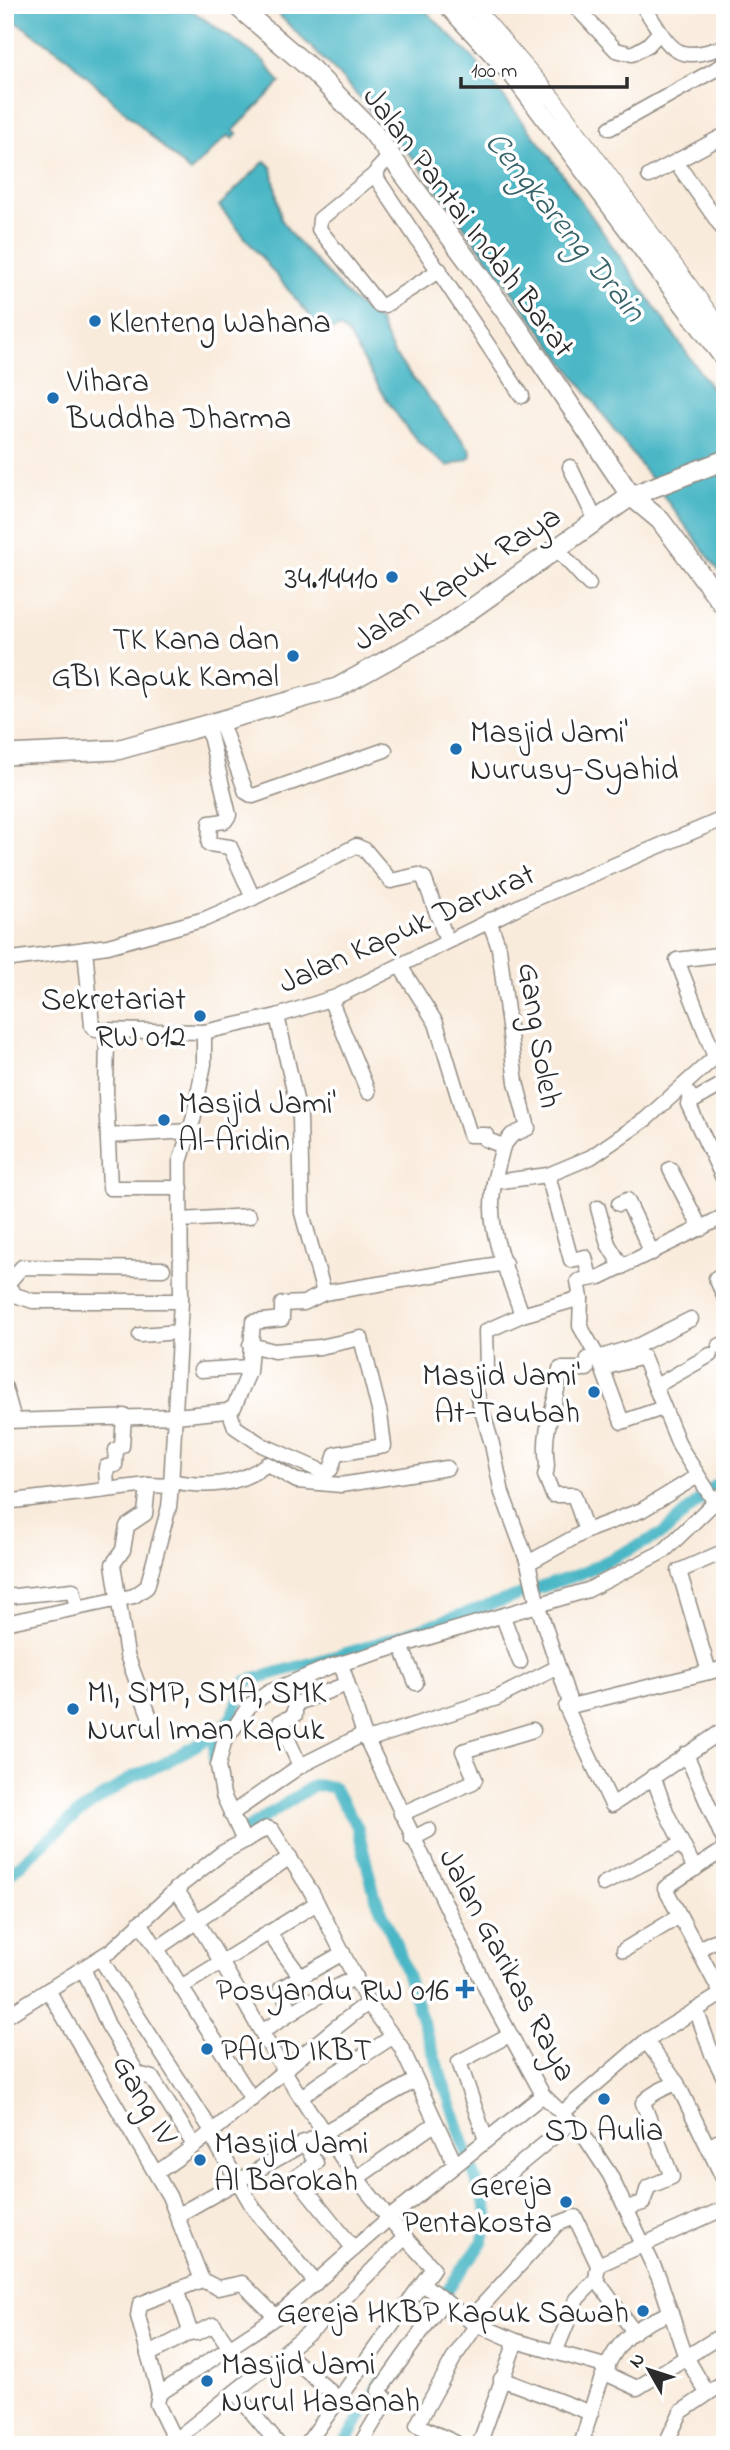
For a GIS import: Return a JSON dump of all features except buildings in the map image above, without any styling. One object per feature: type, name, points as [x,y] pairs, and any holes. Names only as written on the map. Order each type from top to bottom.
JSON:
[{"type":"main road","name":"Jalan Pantai Indah Barat","points":[[236,5],[311,69],[391,155],[520,331],[631,496],[660,520],[725,607]]},
{"type":"main road","points":[[448,5],[515,77],[725,359]]},
{"type":"main road","name":"Jalan Kapuk Raya","points":[[5,755],[117,750],[214,725],[337,688],[443,629],[631,496],[725,460]]},
{"type":"street","points":[[471,5],[562,110],[725,335]]},
{"type":"street","points":[[574,5],[617,50],[632,54],[648,45],[658,34]]},
{"type":"street","points":[[645,6],[658,34],[677,51],[687,55],[701,55],[725,46]]},
{"type":"street","points":[[610,128],[725,64]]},
{"type":"street","points":[[649,176],[725,135]]},
{"type":"street","points":[[391,155],[375,174],[320,219],[318,229],[379,305],[385,305],[440,270]]},
{"type":"street","points":[[676,162],[720,217],[725,232]]},
{"type":"street","points":[[375,174],[522,396]]},
{"type":"street","points":[[570,467],[595,519]]},
{"type":"street","points":[[556,548],[589,584]]},
{"type":"street","points":[[214,725],[246,792],[253,796],[385,750]]},
{"type":"street","points":[[214,725],[229,816],[225,821],[210,823],[209,844],[230,847],[253,898]]},
{"type":"street","name":"Jalan Kapuk Darurat","points":[[107,1032],[204,1032],[277,1016],[330,999],[489,920],[725,818]]},
{"type":"street","points":[[5,960],[85,949],[205,919],[356,846],[365,850],[391,881],[418,875],[424,878],[447,941]]},
{"type":"street","name":"Gang Soleh","points":[[489,920],[499,948],[516,1082],[528,1128],[512,1135],[503,1146]]},
{"type":"street","points":[[85,949],[92,1026],[96,1030],[107,1032],[111,1189],[181,1188]]},
{"type":"street","points":[[494,1182],[548,1175],[591,1157],[646,1119],[684,1082],[715,1058],[677,960],[725,954]]},
{"type":"street","points":[[400,966],[436,1023],[470,1135],[486,1135],[485,1139],[503,1146],[494,1182],[492,1208],[505,1263],[522,1315]]},
{"type":"street","points":[[330,999],[368,1091]]},
{"type":"street","points":[[277,1016],[300,1117],[302,1213],[324,1293]]},
{"type":"street","points":[[5,1623],[134,1596],[147,1587],[169,1507],[181,1301],[180,1162],[204,1064],[204,1032]]},
{"type":"street","points":[[684,1082],[693,1101]]},
{"type":"street","points":[[724,1087],[688,1104],[725,1182]]},
{"type":"street","points":[[108,1136],[189,1131]]},
{"type":"street","points":[[670,1169],[701,1229]]},
{"type":"street","points":[[548,1175],[571,1260],[585,1256],[590,1278]]},
{"type":"street","points":[[619,1204],[627,1200],[652,1253]]},
{"type":"street","points":[[598,1208],[608,1244],[622,1267]]},
{"type":"street","points":[[181,1220],[249,1216]]},
{"type":"street","points":[[663,1408],[622,1422],[599,1361],[580,1326],[581,1298],[576,1282],[622,1267],[725,1216]]},
{"type":"street","points":[[5,1388],[10,1421],[175,1416],[229,1410],[240,1396],[249,1367],[253,1322],[282,1319],[282,1304],[304,1303],[324,1293],[505,1263]]},
{"type":"street","points":[[163,1269],[22,1267],[6,1283],[15,1295],[33,1301],[181,1301]]},
{"type":"street","points":[[725,1274],[716,1278],[725,1298]]},
{"type":"street","points":[[581,1298],[522,1315],[486,1331],[488,1368],[473,1381],[492,1444],[502,1493],[530,1568],[571,1706],[725,1668]]},
{"type":"street","points":[[599,1361],[691,1319]]},
{"type":"street","points":[[141,1335],[179,1332]]},
{"type":"street","points":[[229,1410],[235,1427],[262,1445],[326,1473],[331,1469],[336,1454],[384,1446],[380,1414],[361,1338],[320,1347],[274,1352],[250,1345]]},
{"type":"street","points":[[656,1386],[718,1348]]},
{"type":"street","points":[[238,1830],[223,1795],[218,1766],[225,1742],[250,1705],[279,1687],[341,1664],[503,1617],[538,1602],[588,1590],[664,1551],[718,1497],[697,1478],[663,1408],[643,1357],[599,1361],[588,1359],[587,1369],[561,1369],[560,1384],[550,1412],[546,1453],[549,1467],[545,1475],[553,1495],[573,1495],[586,1531]]},
{"type":"street","points":[[201,1370],[249,1367]]},
{"type":"street","points":[[107,1489],[106,1467],[115,1465],[116,1450],[122,1446],[124,1416]]},
{"type":"street","points":[[5,1502],[148,1485],[217,1486],[254,1473],[267,1464],[297,1481],[341,1485],[447,1468]]},
{"type":"street","points":[[530,1568],[586,1531],[638,1513],[697,1478]]},
{"type":"street","points":[[148,1485],[145,1514],[127,1526],[124,1550],[114,1561],[116,1599],[127,1655],[152,1723]]},
{"type":"street","points":[[709,1672],[678,1571],[725,1551]]},
{"type":"street","points":[[5,1597],[73,1590],[77,1608]]},
{"type":"street","points":[[503,1617],[520,1662]]},
{"type":"street","points":[[402,1648],[416,1683]]},
{"type":"street","name":"Jalan Garikas Raya","points":[[341,1664],[365,1737],[509,2035],[542,2095],[592,2147],[627,2208],[671,2312],[685,2355],[707,2393]]},
{"type":"street","points":[[5,2017],[112,1950],[176,1889],[222,1853],[238,1830],[300,1766],[365,1737],[497,1698],[558,1667]]},
{"type":"street","points":[[300,1766],[280,1725],[282,1720],[296,1714],[295,1704],[347,1684]]},
{"type":"street","points":[[279,1687],[293,1716]]},
{"type":"street","points":[[565,1707],[612,1805],[725,1729]]},
{"type":"street","points":[[401,1814],[473,1782],[475,1779],[463,1751],[533,1731]]},
{"type":"street","points":[[686,1754],[725,1843]]},
{"type":"street","points":[[653,1776],[681,1844],[695,1870]]},
{"type":"street","points":[[238,1830],[269,1828],[289,1857],[317,1903],[368,2003],[393,2036],[456,2163]]},
{"type":"street","points":[[412,1839],[429,1830]]},
{"type":"street","points":[[603,1884],[681,1844]]},
{"type":"street","points":[[495,2185],[646,2041],[723,1994],[678,1917],[665,1888],[725,1849]]},
{"type":"street","points":[[158,1948],[289,1857]]},
{"type":"street","points":[[176,1889],[324,2131],[388,2219],[433,2268],[436,2294],[379,2391],[387,2400],[360,2445]]},
{"type":"street","points":[[181,1987],[317,1903]]},
{"type":"street","points":[[624,1950],[678,1917]]},
{"type":"street","points":[[140,1922],[252,2099]]},
{"type":"street","points":[[268,1932],[300,1976]]},
{"type":"street","points":[[698,1949],[725,1936]]},
{"type":"street","points":[[291,2012],[280,1989],[343,1953]]},
{"type":"street","points":[[100,1958],[211,2132],[254,2209],[316,2283]]},
{"type":"street","points":[[83,1969],[108,2025],[138,2074],[152,2078],[194,2145]]},
{"type":"street","points":[[263,2031],[291,2012],[356,1977]]},
{"type":"street","name":"Gang IV","points":[[48,1990],[156,2173],[178,2215],[202,2280]]},
{"type":"street","points":[[156,2173],[211,2132],[314,2044],[368,2003]]},
{"type":"street","points":[[697,2012],[712,2054],[725,2079]]},
{"type":"street","points":[[486,2140],[459,2062],[509,2035]]},
{"type":"street","points":[[303,2098],[312,2087],[349,2067],[393,2036]]},
{"type":"street","points":[[646,2041],[677,2083],[725,2182]]},
{"type":"street","points":[[178,2215],[416,2080]]},
{"type":"street","points":[[627,2208],[643,2203],[648,2187],[671,2177],[643,2103],[652,2095],[660,2094],[677,2083]]},
{"type":"street","points":[[159,2394],[276,2316],[388,2219],[542,2095]]},
{"type":"street","points":[[357,2178],[436,2123]]},
{"type":"street","points":[[709,2146],[725,2138]]},
{"type":"street","points":[[295,2176],[316,2163],[304,2142]]},
{"type":"street","points":[[278,2157],[355,2249]]},
{"type":"street","points":[[556,2350],[577,2299],[597,2272],[643,2242],[668,2235],[725,2208]]},
{"type":"street","points":[[456,2443],[417,2425],[472,2323],[557,2224],[571,2216],[575,2217],[597,2272],[634,2332]]},
{"type":"street","points":[[276,2316],[243,2284],[218,2288],[202,2280],[137,2308],[159,2394],[157,2404],[176,2443],[329,2315],[404,2238]]},
{"type":"street","points":[[177,2292],[191,2332]]},
{"type":"street","points":[[436,2294],[472,2323],[516,2341],[556,2350],[607,2370],[637,2388],[685,2355],[725,2333]]},
{"type":"street","points":[[306,2445],[339,2399],[436,2294]]},
{"type":"street","points":[[581,2445],[607,2370],[634,2332],[671,2312]]},
{"type":"street","points":[[148,2355],[191,2332],[214,2325],[230,2348]]},
{"type":"street","points":[[478,2445],[516,2341]]},
{"type":"street","points":[[284,2352],[339,2399]]},
{"type":"street","points":[[501,2379],[591,2413]]},
{"type":"street","points":[[665,2445],[681,2412],[725,2382]]},
{"type":"street","points":[[235,2392],[279,2445]]},
{"type":"water","points":[[5,5],[184,5],[264,61],[280,83],[233,131],[237,134],[233,139],[228,135],[190,172],[64,55],[5,14]]},
{"type":"water","name":"Cengkareng Drain","points":[[269,5],[420,5],[473,58],[549,155],[725,408],[725,579],[416,162],[339,75]]},
{"type":"water","points":[[265,161],[272,168],[281,219],[293,237],[353,301],[379,322],[394,354],[471,451],[470,458],[449,466],[418,442],[392,407],[348,334],[340,328],[323,332],[219,206]]},
{"type":"waterway","points":[[5,1878],[77,1814],[132,1777],[163,1764],[216,1734],[231,1718],[247,1681],[364,1648],[580,1574],[662,1534],[725,1477]]},
{"type":"waterway","points":[[214,1761],[216,1734]]},
{"type":"waterway","points":[[235,1832],[236,1836],[314,1785],[333,1787],[357,1826],[375,1896],[399,1951],[489,2218],[482,2243],[435,2306]]},
{"type":"waterway","points":[[343,2445],[377,2391],[379,2383]]},
{"type":"place","name":"Klenteng Wahana","points":[[95,321]]},
{"type":"place","name":"Vihara Buddha Dharma","points":[[53,398]]},
{"type":"place","name":"34.14410","points":[[392,577]]},
{"type":"place","name":"TK Kana dan GBI Kapuk Kamal","points":[[293,656]]},
{"type":"place","name":"Masjid Jami' Nurusy-Syahid","points":[[456,749]]},
{"type":"place","name":"Sekretariat RW 012","points":[[200,1016]]},
{"type":"place","name":"Masjid Jami' Al-Aridin","points":[[164,1120]]},
{"type":"place","name":"Masjid Jami' At-Taubah","points":[[594,1392]]},
{"type":"place","name":"MI, SMP, SMA, SMK Nurul Iman Kapuk","points":[[73,1709]]},
{"type":"place","name":"Posyandu RW 016","points":[[465,1989]]},
{"type":"place","name":"PAUD IKBT","points":[[207,2049]]},
{"type":"place","name":"SD Aulia","points":[[604,2099]]},
{"type":"place","name":"Masjid Jami Al Barokah","points":[[200,2160]]},
{"type":"place","name":"Gereja Pentakosta","points":[[566,2202]]},
{"type":"place","name":"Gereja HKBP Kapuk Sawah","points":[[643,2311]]},
{"type":"place","name":"Masjid Jami Nurul Hasanah","points":[[207,2381]]}]
